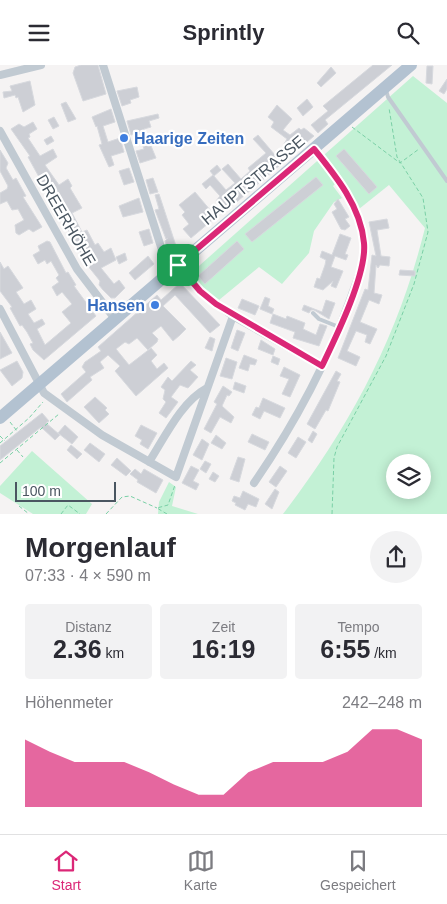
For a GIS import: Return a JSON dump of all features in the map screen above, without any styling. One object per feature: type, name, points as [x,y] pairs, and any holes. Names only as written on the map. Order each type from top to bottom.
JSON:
[{"type":"main road","name":"HAUPTSTRASSE","points":[[2,417],[411,65]]},
{"type":"street","points":[[0,75],[41,65]]},
{"type":"street","points":[[103,65],[173,269],[233,316],[322,366]]},
{"type":"street","name":"DREERHÖHE","points":[[0,131],[77,269],[114,319]]},
{"type":"street","points":[[254,483],[290,429],[322,366],[339,327],[362,264],[363,239],[360,223],[351,202],[314,149]]},
{"type":"street","points":[[0,309],[44,393],[87,425],[149,463],[176,477],[233,316]]},
{"type":"street","points":[[149,463],[188,403],[197,393],[207,387]]},
{"type":"lane","points":[[386,88],[388,97],[447,181]]},
{"type":"lane","points":[[313,313],[319,319],[339,327]]},
{"type":"path","points":[[332,514],[334,458],[337,447],[386,356],[414,284],[428,231],[423,198],[397,157],[388,104]]},
{"type":"path","points":[[352,127],[400,163]]},
{"type":"path","points":[[400,163],[423,147]]},
{"type":"path","points":[[0,443],[29,418],[44,401]]},
{"type":"path","points":[[0,463],[60,414]]},
{"type":"path","points":[[2,417],[16,430]]},
{"type":"path","points":[[29,418],[32,421]]},
{"type":"path","points":[[0,436],[4,441]]},
{"type":"path","points":[[16,449],[23,457]]},
{"type":"path","points":[[157,508],[168,505],[176,477]]},
{"type":"path","points":[[106,514],[122,497],[130,496],[167,514]]},
{"type":"path","points":[[61,514],[68,505],[80,514]]},
{"type":"path","points":[[19,506],[29,514]]},
{"type":"green space","points":[[413,76],[447,103],[447,514],[283,514],[308,481],[351,413],[386,343],[414,268],[425,228],[389,185],[359,209],[340,179],[333,186],[342,198],[334,202],[314,231],[309,253],[282,284],[259,267],[219,300],[203,289],[191,273]]},
{"type":"green space","points":[[32,451],[92,504],[86,514],[33,514],[0,493],[0,486]]},
{"type":"green space","points":[[169,482],[176,487],[172,506],[198,514],[158,514],[159,502]]},
{"type":"building","points":[[98,65],[106,94],[83,101],[73,73],[75,67]]},
{"type":"building","points":[[373,65],[392,65],[325,120],[328,124],[318,133],[311,125],[328,111],[323,106]]},
{"type":"building","points":[[427,66],[433,66],[432,84],[426,83]]},
{"type":"building","points":[[331,67],[336,73],[321,87],[317,83]]},
{"type":"building","points":[[447,79],[447,89],[444,94],[439,91]]},
{"type":"building","points":[[30,81],[35,105],[23,112],[18,97],[16,98],[15,95],[4,98],[3,92],[12,91],[10,86]]},
{"type":"building","points":[[137,87],[139,97],[130,100],[131,103],[122,106],[117,91]]},
{"type":"building","points":[[307,99],[313,107],[303,116],[297,108]]},
{"type":"building","points":[[66,102],[76,119],[68,122],[61,104]]},
{"type":"building","points":[[277,105],[292,119],[283,130],[290,135],[299,128],[301,130],[304,128],[314,136],[225,212],[216,201],[220,196],[210,185],[206,189],[202,184],[213,175],[226,190],[235,183],[222,169],[228,164],[241,179],[250,171],[248,168],[266,153],[253,139],[258,135],[275,155],[286,145],[284,144],[287,139],[271,127],[274,122],[268,117]]},
{"type":"building","points":[[111,109],[115,122],[103,126],[108,142],[120,138],[124,152],[111,156],[114,165],[109,167],[99,145],[102,144],[97,126],[92,117]]},
{"type":"building","points":[[158,114],[159,118],[149,121],[151,127],[144,129],[156,158],[140,163],[136,151],[144,149],[138,133],[131,135],[127,121]]},
{"type":"building","points":[[54,117],[59,126],[53,129],[48,120]]},
{"type":"building","points":[[33,122],[37,129],[29,134],[30,137],[28,138],[40,156],[53,149],[57,157],[45,165],[59,185],[68,179],[72,186],[70,188],[82,208],[72,213],[82,232],[87,230],[95,245],[98,243],[104,252],[111,248],[116,260],[101,268],[114,284],[119,280],[125,288],[115,298],[111,298],[99,285],[100,281],[88,266],[28,157],[30,156],[11,129],[19,124],[24,127]]},
{"type":"building","points":[[51,136],[54,141],[47,145],[44,140]]},
{"type":"building","points":[[344,149],[377,187],[369,194],[336,156]]},
{"type":"building","points":[[0,150],[8,163],[6,168],[13,180],[16,178],[26,196],[23,197],[42,227],[33,232],[29,229],[19,235],[16,233],[15,225],[24,220],[18,209],[12,210],[7,201],[0,204],[0,193],[7,189],[8,186],[0,171]]},
{"type":"building","points":[[217,165],[221,170],[214,176],[210,171]]},
{"type":"building","points":[[129,168],[134,182],[124,185],[119,171]]},
{"type":"building","points":[[316,177],[323,185],[252,242],[245,234]]},
{"type":"building","points":[[153,178],[158,192],[150,194],[146,180]]},
{"type":"building","points":[[195,192],[216,217],[191,238],[183,229],[189,224],[182,215],[185,212],[179,205]]},
{"type":"building","points":[[159,194],[178,252],[169,254],[165,241],[168,238],[166,239],[155,210],[159,209],[155,195]]},
{"type":"building","points":[[139,198],[143,212],[123,217],[119,206]]},
{"type":"building","points":[[338,199],[349,217],[345,219],[350,226],[345,230],[341,229],[332,212],[337,209],[334,204]]},
{"type":"building","points":[[387,219],[389,228],[377,230],[381,256],[390,257],[389,266],[380,265],[378,268],[376,265],[374,293],[382,295],[379,304],[369,300],[360,322],[377,329],[370,344],[365,342],[367,335],[356,331],[347,351],[360,357],[356,366],[338,358],[365,289],[368,290],[372,255],[376,256],[369,222]]},
{"type":"building","points":[[149,229],[153,243],[144,246],[139,232]]},
{"type":"building","points":[[340,234],[351,238],[345,254],[348,255],[346,260],[335,256],[331,267],[343,271],[336,288],[331,286],[333,281],[323,290],[314,287],[317,278],[320,279],[325,265],[326,260],[320,257],[322,251],[332,255]]},
{"type":"building","points":[[47,241],[50,242],[66,273],[68,272],[76,285],[74,286],[96,316],[44,360],[33,350],[30,344],[33,343],[27,332],[22,325],[20,326],[10,308],[12,307],[0,291],[0,262],[4,269],[8,266],[23,288],[16,292],[24,304],[31,300],[36,309],[28,314],[34,323],[42,319],[45,324],[37,329],[45,345],[71,323],[62,312],[72,304],[62,292],[57,296],[52,287],[59,282],[56,278],[59,275],[51,261],[47,264],[45,260],[38,264],[33,255],[40,251],[38,246]]},
{"type":"building","points":[[237,241],[244,249],[205,284],[198,276]]},
{"type":"building","points":[[125,253],[127,260],[119,264],[116,257]]},
{"type":"building","points":[[148,256],[154,264],[135,280],[129,273]]},
{"type":"building","points":[[400,270],[415,271],[415,276],[399,275]]},
{"type":"building","points":[[180,283],[220,325],[210,333],[175,295],[163,306],[186,329],[180,335],[173,341],[161,326],[152,333],[158,339],[148,350],[137,338],[129,344],[125,342],[116,349],[129,365],[151,348],[157,355],[151,361],[157,369],[164,363],[168,368],[136,396],[115,371],[120,366],[108,355],[100,362],[104,368],[90,377],[92,380],[67,402],[61,394],[86,372],[82,367],[85,362],[101,351],[98,347],[157,295],[161,300]]},
{"type":"building","points":[[265,297],[270,299],[268,306],[274,309],[272,314],[260,309]]},
{"type":"building","points":[[242,299],[259,306],[255,315],[238,308]]},
{"type":"building","points":[[326,300],[335,303],[329,319],[314,310],[311,310],[309,313],[302,310],[304,305],[322,312]]},
{"type":"building","points":[[273,314],[286,319],[287,316],[305,323],[303,329],[316,335],[320,324],[327,326],[319,346],[293,338],[295,332],[270,323]]},
{"type":"building","points":[[237,330],[245,333],[238,351],[231,348]]},
{"type":"building","points":[[0,332],[12,353],[0,359]]},
{"type":"building","points":[[210,337],[215,339],[212,351],[205,348]]},
{"type":"building","points":[[261,340],[275,349],[273,355],[258,349]]},
{"type":"building","points":[[244,355],[257,360],[255,365],[250,364],[248,371],[239,368]]},
{"type":"building","points":[[273,356],[280,359],[278,365],[271,362]]},
{"type":"building","points":[[226,358],[237,362],[232,379],[220,376]]},
{"type":"building","points":[[17,361],[23,372],[22,378],[12,386],[0,370]]},
{"type":"building","points":[[191,361],[196,365],[190,370],[198,377],[188,388],[180,385],[171,397],[178,402],[166,418],[159,413],[166,402],[163,399],[165,390],[161,387],[168,377],[172,381]]},
{"type":"building","points":[[284,367],[300,375],[290,397],[282,394],[289,379],[280,376]]},
{"type":"building","points":[[336,371],[341,374],[337,381],[340,382],[328,411],[326,410],[315,429],[307,424]]},
{"type":"building","points":[[235,382],[246,386],[244,393],[233,389]]},
{"type":"building","points":[[223,386],[232,392],[229,396],[227,395],[222,406],[234,417],[231,423],[220,417],[211,433],[204,429],[217,404],[214,402]]},
{"type":"building","points":[[95,397],[107,408],[105,410],[109,414],[99,423],[84,407]]},
{"type":"building","points":[[263,398],[285,408],[280,418],[264,411],[260,419],[252,415],[256,407],[259,408]]},
{"type":"building","points":[[42,413],[49,421],[46,423],[60,435],[55,440],[41,427],[0,460],[0,446]]},
{"type":"building","points":[[65,425],[78,437],[72,444],[58,433]]},
{"type":"building","points":[[141,425],[157,433],[148,449],[140,444],[142,440],[135,436]]},
{"type":"building","points":[[313,431],[317,434],[312,443],[308,440]]},
{"type":"building","points":[[252,434],[269,442],[265,450],[248,442]]},
{"type":"building","points":[[216,435],[226,443],[222,449],[211,443]]},
{"type":"building","points":[[298,437],[306,442],[296,458],[288,453]]},
{"type":"building","points":[[202,439],[209,444],[202,460],[193,455]]},
{"type":"building","points":[[90,443],[105,454],[99,462],[84,450]]},
{"type":"building","points":[[71,445],[82,454],[77,459],[67,450]]},
{"type":"building","points":[[238,457],[245,459],[239,482],[230,479]]},
{"type":"building","points":[[117,458],[131,471],[126,476],[111,465]]},
{"type":"building","points":[[205,461],[211,464],[206,473],[200,469]]},
{"type":"building","points":[[191,466],[199,470],[193,481],[199,484],[196,490],[182,483]]},
{"type":"building","points":[[280,466],[287,471],[276,487],[269,482]]},
{"type":"building","points":[[135,469],[141,474],[144,469],[163,480],[156,493],[137,482],[138,480],[130,474]]},
{"type":"building","points":[[213,472],[219,476],[215,482],[209,479]]},
{"type":"building","points":[[275,489],[279,492],[272,509],[265,504]]},
{"type":"building","points":[[243,491],[259,499],[256,507],[248,504],[245,510],[235,505],[236,503],[232,501],[234,496],[240,498]]},
{"type":"place","name":"Haarige Zeiten","points":[[124,138]]},
{"type":"place","name":"Hansen","points":[[155,305]]},
{"type":"route","points":[[314,149],[346,194],[356,212],[363,234],[364,254],[362,264],[332,346],[322,366],[233,316],[200,291],[178,265],[314,149]]}]
